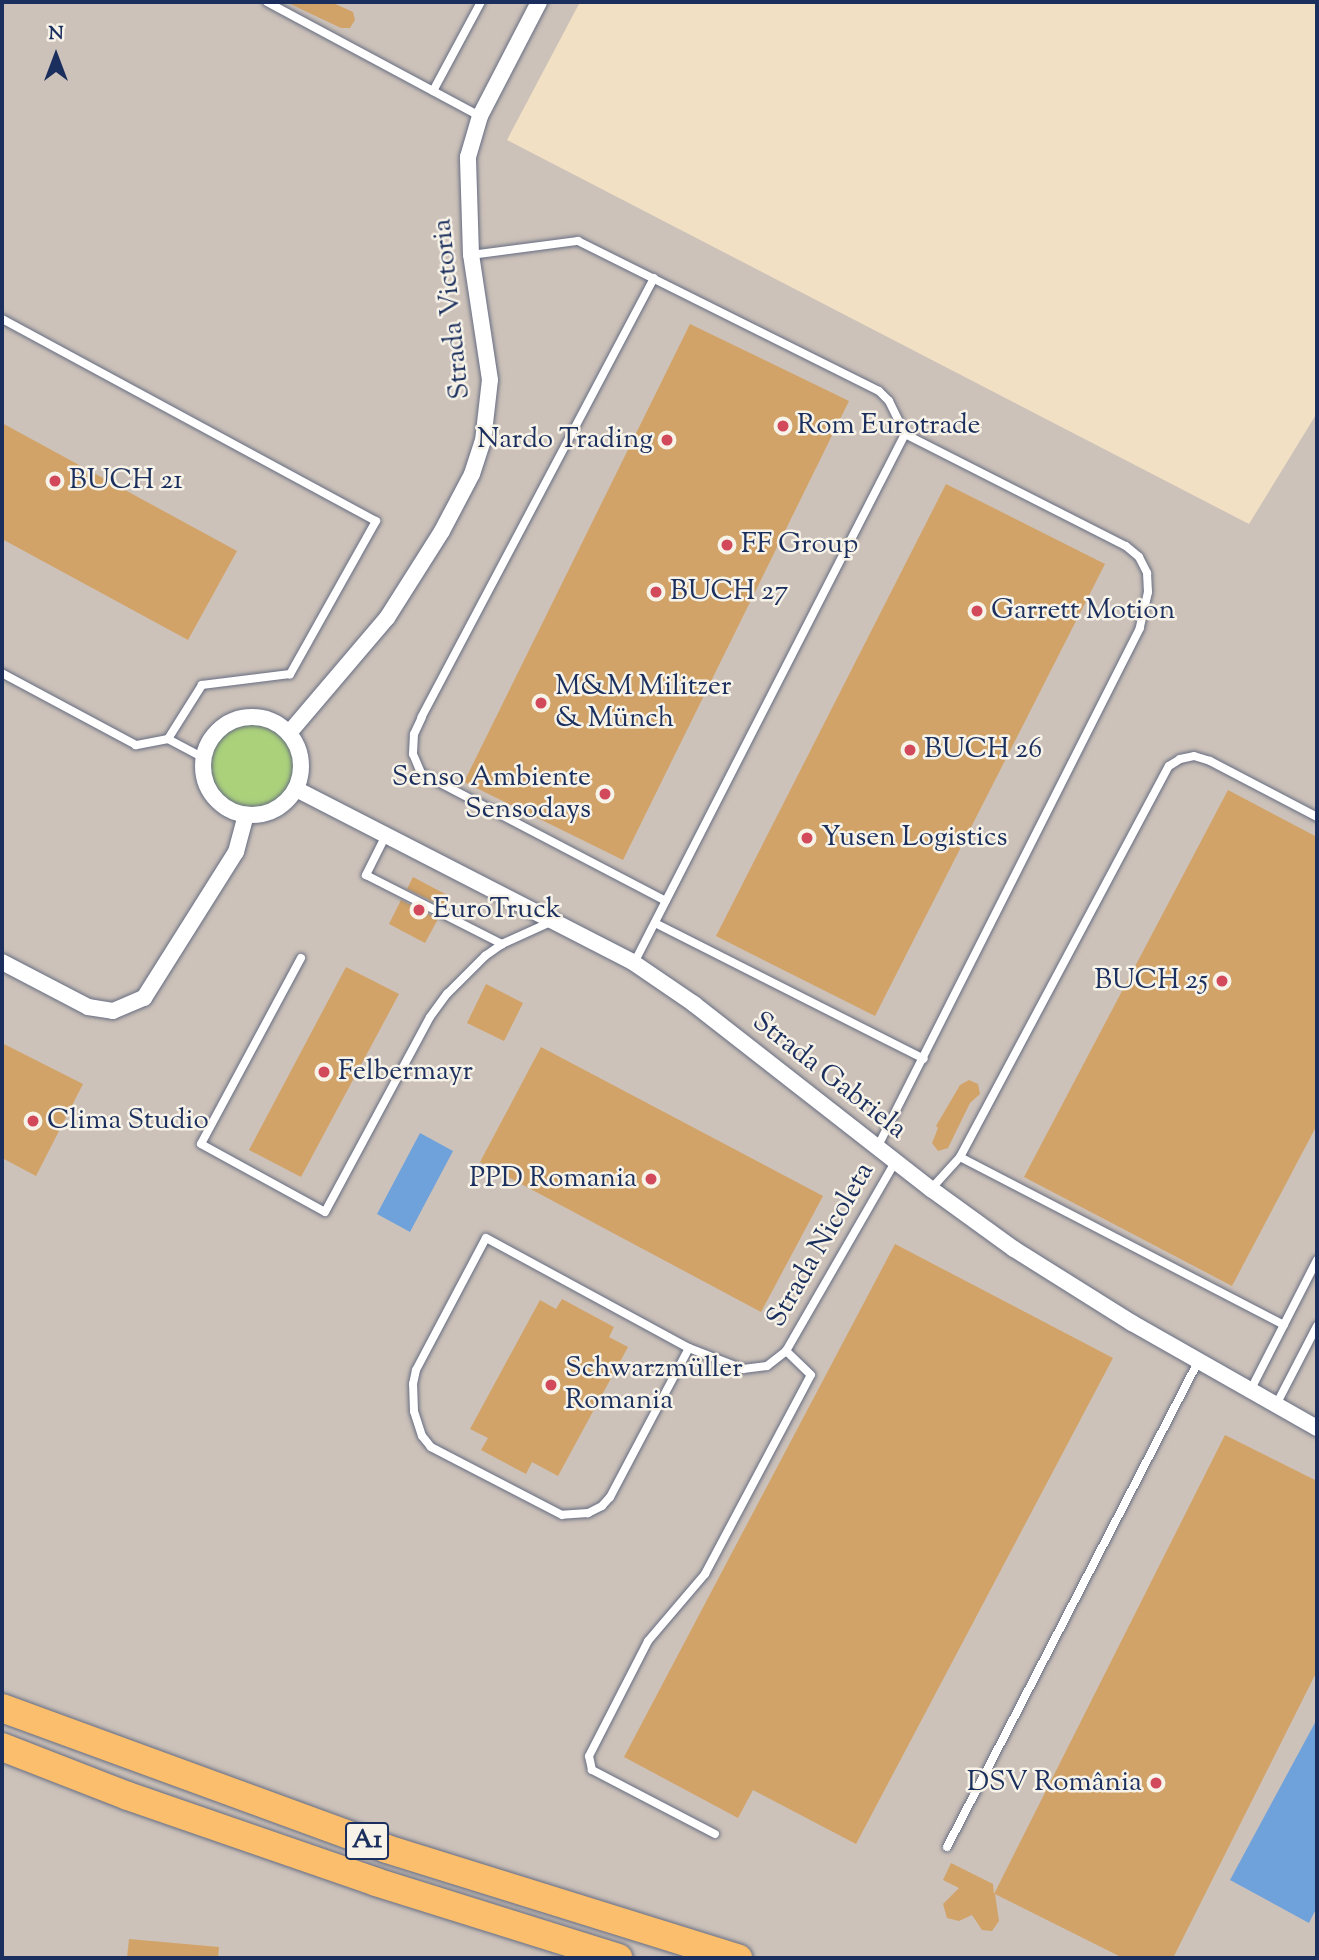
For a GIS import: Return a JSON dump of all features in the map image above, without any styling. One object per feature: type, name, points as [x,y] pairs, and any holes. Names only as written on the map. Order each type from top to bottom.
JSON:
[{"type":"highway","name":"A1","points":[[2,1708],[387,1849],[738,1958]]},
{"type":"highway","name":"A1","points":[[2,1747],[128,1796],[376,1882],[618,1958]]},
{"type":"highway","points":[[128,1796],[340,1879],[573,1958]]},
{"type":"street","name":"Strada Victoria","points":[[289,733],[387,618],[447,522],[472,474],[483,441],[490,380],[471,255],[468,158],[480,116],[539,2]]},
{"type":"street","points":[[262,717],[289,733],[301,760],[296,789],[280,807],[258,815],[246,815],[221,805],[212,795],[203,771],[203,758],[208,743],[218,730],[230,721],[262,717]]},
{"type":"street","name":"Strada Gabriela","points":[[296,789],[634,964],[694,1004],[930,1189],[1063,1281],[1198,1362],[1317,1428]]},
{"type":"street","points":[[2,962],[88,1007],[113,1011],[144,998],[236,852],[246,815]]},
{"type":"lane","points":[[267,2],[480,116]]},
{"type":"lane","points":[[433,91],[481,2]]},
{"type":"lane","points":[[471,255],[578,241],[879,391],[889,401],[905,434],[1126,546],[1139,556],[1147,573],[1148,593],[1140,628],[878,1146]]},
{"type":"lane","points":[[654,278],[422,716],[414,734],[413,754],[421,773],[666,901]]},
{"type":"lane","points":[[2,319],[376,522],[290,674],[202,685],[168,739]]},
{"type":"lane","points":[[634,964],[905,434]]},
{"type":"lane","points":[[2,673],[136,745],[168,739],[203,758]]},
{"type":"lane","points":[[930,1189],[960,1157],[1169,766],[1194,756],[1210,761],[1317,817]]},
{"type":"lane","points":[[386,835],[366,874],[502,944]]},
{"type":"lane","points":[[300,958],[201,1144],[325,1212],[430,1017],[470,970],[502,944],[553,921]]},
{"type":"lane","points":[[655,923],[924,1059]]},
{"type":"lane","points":[[960,1157],[1284,1325]]},
{"type":"lane","name":"Strada Nicoleta","points":[[786,1351],[895,1162]]},
{"type":"lane","points":[[689,1348],[610,1497],[602,1506],[588,1513],[562,1515],[431,1447],[422,1436],[414,1411],[413,1384],[416,1370],[486,1238],[689,1348],[743,1369],[767,1366],[786,1351],[811,1375],[705,1574],[648,1641],[589,1756],[592,1770],[715,1834]]},
{"type":"lane","points":[[1250,1391],[1317,1260]]},
{"type":"lane","points":[[1276,1405],[1317,1326]]},
{"type":"lane","points":[[947,1847],[1198,1362]]},
{"type":"shaded area","points":[[2,2],[580,2],[507,140],[1249,524],[1317,413],[1317,1958],[2,1958]]},
{"type":"green space","points":[[252,717],[271,721],[287,731],[297,747],[301,766],[297,785],[287,801],[271,811],[252,815],[233,811],[217,801],[207,785],[203,766],[207,747],[217,731],[233,721]]},
{"type":"water","points":[[420,1133],[453,1151],[410,1232],[377,1214]]},
{"type":"water","points":[[1317,1719],[1317,1907],[1309,1923],[1230,1880]]},
{"type":"building","points":[[286,2],[331,2],[353,12],[355,20],[350,28],[341,28]]},
{"type":"building","name":"BUCH 27","points":[[690,324],[849,401],[623,860],[464,782]]},
{"type":"building","name":"BUCH 21","points":[[2,423],[237,551],[188,640],[2,539]]},
{"type":"building","name":"BUCH 26","points":[[946,484],[1105,564],[875,1016],[716,936]]},
{"type":"building","name":"BUCH 25","points":[[1228,790],[1317,837],[1317,1125],[1232,1286],[1024,1177]]},
{"type":"building","points":[[413,877],[449,896],[444,907],[407,889]]},
{"type":"building","points":[[401,900],[438,919],[425,943],[389,924]]},
{"type":"building","name":"Felbermayr","points":[[346,967],[399,994],[301,1177],[249,1150]]},
{"type":"building","points":[[486,984],[523,1003],[504,1041],[467,1023]]},
{"type":"building","name":"Clima Studio","points":[[2,1043],[83,1084],[36,1176],[2,1158]]},
{"type":"building","name":"PPD Romania","points":[[541,1047],[823,1196],[761,1312],[480,1162]]},
{"type":"building","points":[[969,1080],[978,1084],[980,1094],[970,1103],[948,1148],[938,1151],[932,1143],[938,1128],[936,1126],[960,1085]]},
{"type":"building","name":"DSV România","points":[[895,1244],[1113,1358],[856,1844],[753,1790],[738,1818],[624,1757]]},
{"type":"building","name":"Schwarzmüller Romania","points":[[562,1299],[614,1327],[609,1337],[628,1347],[558,1476],[532,1462],[526,1474],[481,1450],[488,1438],[470,1429],[540,1300],[556,1309]]},
{"type":"building","name":"DSV România","points":[[1225,1435],[1317,1481],[1317,1671],[1173,1958],[1123,1958],[995,1894],[999,1921],[992,1931],[982,1930],[972,1915],[959,1921],[947,1918],[943,1904],[959,1888],[943,1880],[951,1863],[993,1884],[994,1894]]},
{"type":"building","points":[[129,1939],[219,1947],[218,1958],[127,1958]]},
{"type":"place","name":"Rom Eurotrade","points":[[783,426]]},
{"type":"place","name":"Nardo Trading","points":[[667,440]]},
{"type":"place","name":"BUCH 21","points":[[55,481]]},
{"type":"place","name":"FF Group","points":[[727,545]]},
{"type":"place","name":"BUCH 27","points":[[656,592]]},
{"type":"place","name":"Garrett Motion","points":[[977,611]]},
{"type":"place","name":"M&M Militzer & Münch","points":[[541,703]]},
{"type":"place","name":"BUCH 26","points":[[910,750]]},
{"type":"place","name":"Senso Ambiente Sensodays","points":[[605,794]]},
{"type":"place","name":"Yusen Logistics","points":[[807,838]]},
{"type":"place","name":"EuroTruck","points":[[419,910]]},
{"type":"place","name":"BUCH 25","points":[[1222,981]]},
{"type":"place","name":"Felbermayr","points":[[324,1072]]},
{"type":"place","name":"Clima Studio","points":[[33,1121]]},
{"type":"place","name":"PPD Romania","points":[[651,1179]]},
{"type":"place","name":"Schwarzmüller Romania","points":[[551,1385]]},
{"type":"place","name":"DSV România","points":[[1156,1783]]}]
